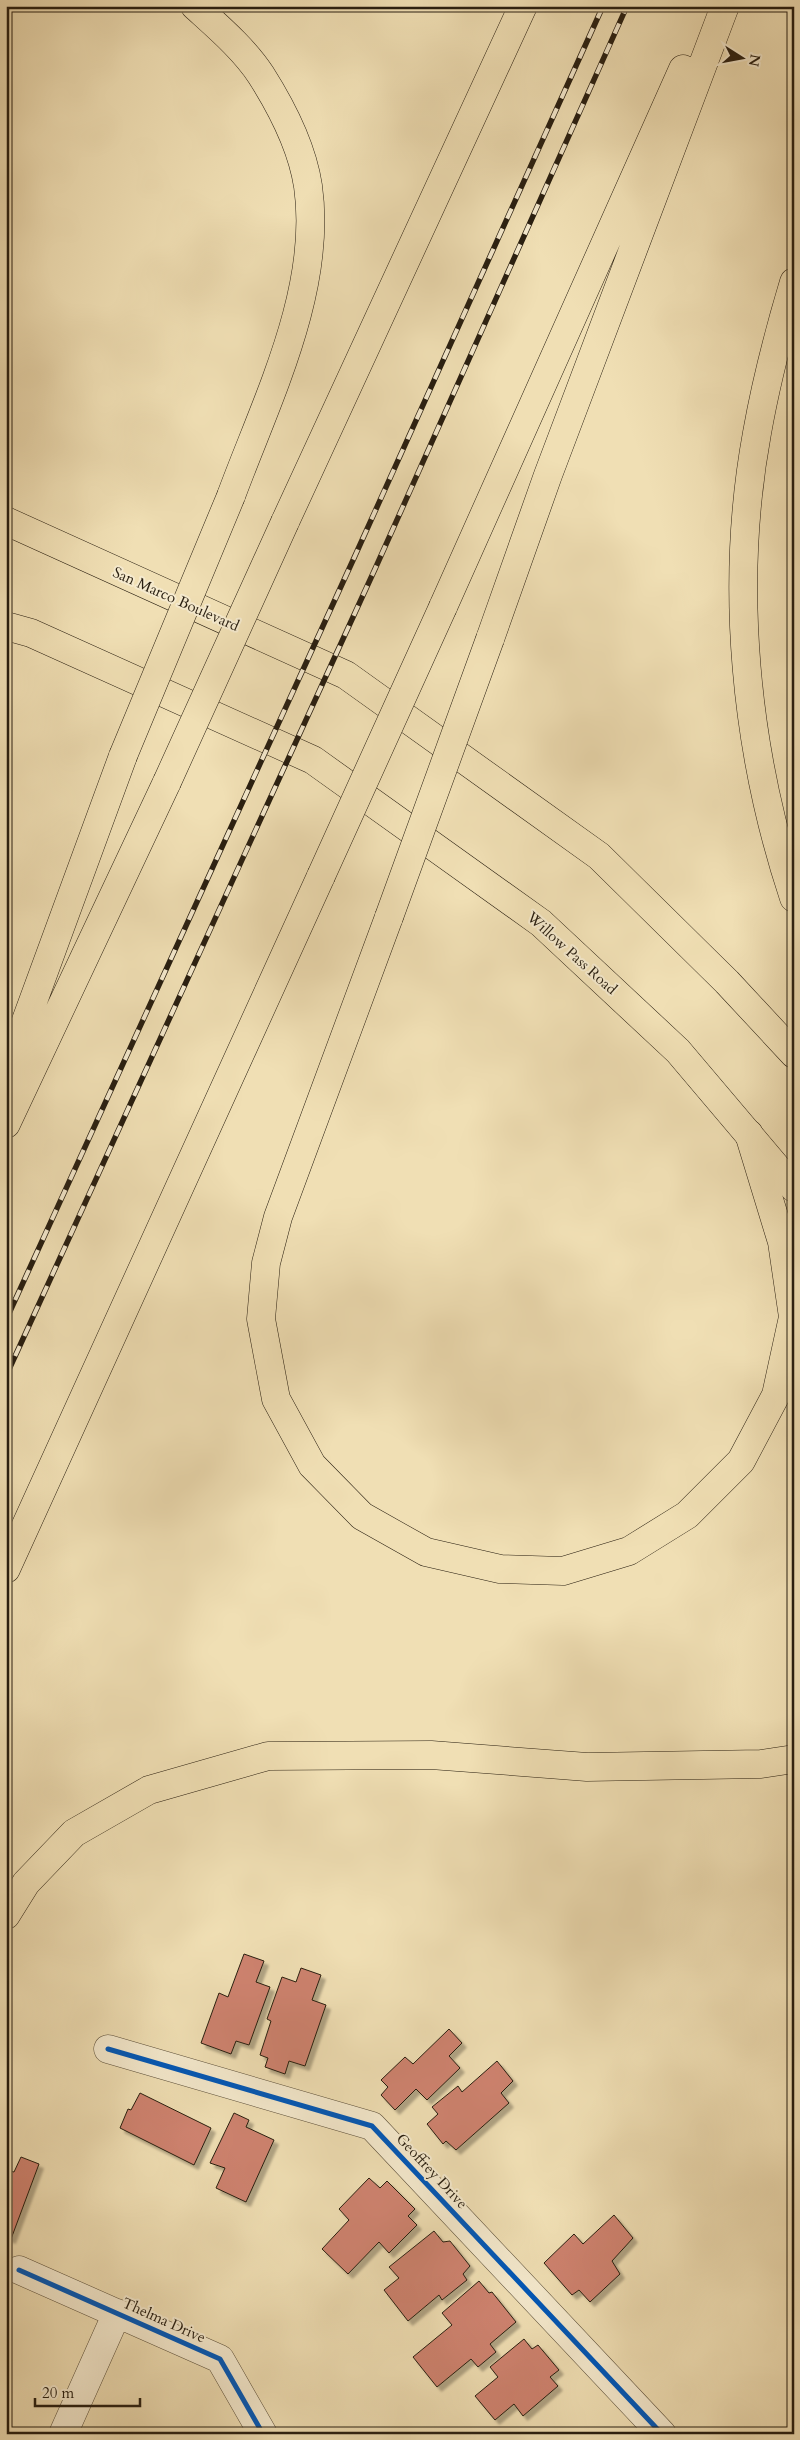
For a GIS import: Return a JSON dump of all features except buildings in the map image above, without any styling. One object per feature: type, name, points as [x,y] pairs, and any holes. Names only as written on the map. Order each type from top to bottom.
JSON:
[{"type":"main road","points":[[6,1075],[123,756],[231,496],[290,337],[300,303],[311,223],[308,184],[292,131],[260,73],[225,34],[195,6]]},
{"type":"main road","points":[[6,1124],[167,782],[523,6]]},
{"type":"main road","points":[[6,1569],[322,876],[711,6]]},
{"type":"main road","points":[[725,6],[548,475],[389,917],[278,1217],[266,1263],[261,1319],[276,1399],[312,1465],[362,1516],[426,1552],[500,1569],[563,1571],[629,1551],[687,1515],[740,1461],[745,1453],[776,1395],[793,1317],[782,1242],[749,1134]]},
{"type":"main road","points":[[794,282],[776,340],[756,434],[746,521],[744,609],[749,688],[762,776],[782,863],[794,898]]},
{"type":"main road","name":"San Marco Boulevard","points":[[6,521],[346,675],[599,856],[727,982],[794,1054]]},
{"type":"main road","name":"Willow Pass Road","points":[[6,626],[31,633],[313,760],[541,923],[678,1051],[794,1188]]},
{"type":"main road","points":[[6,1915],[26,1882],[74,1833],[149,1790],[268,1756],[431,1755],[588,1767],[761,1764],[794,1759]]},
{"type":"street","name":"Geoffrey Drive","points":[[108,2049],[372,2126],[662,2434]]},
{"type":"street","name":"Thelma Drive","points":[[19,2270],[220,2359],[263,2434]]},
{"type":"street","points":[[63,2434],[118,2313]]},
{"type":"railway","points":[[6,1320],[354,558],[603,6]]},
{"type":"railway","points":[[6,1376],[375,569],[627,6]]},
{"type":"cycle path","points":[[108,2049],[372,2126],[662,2434]]},
{"type":"cycle path","points":[[19,2270],[220,2359],[263,2434]]}]
